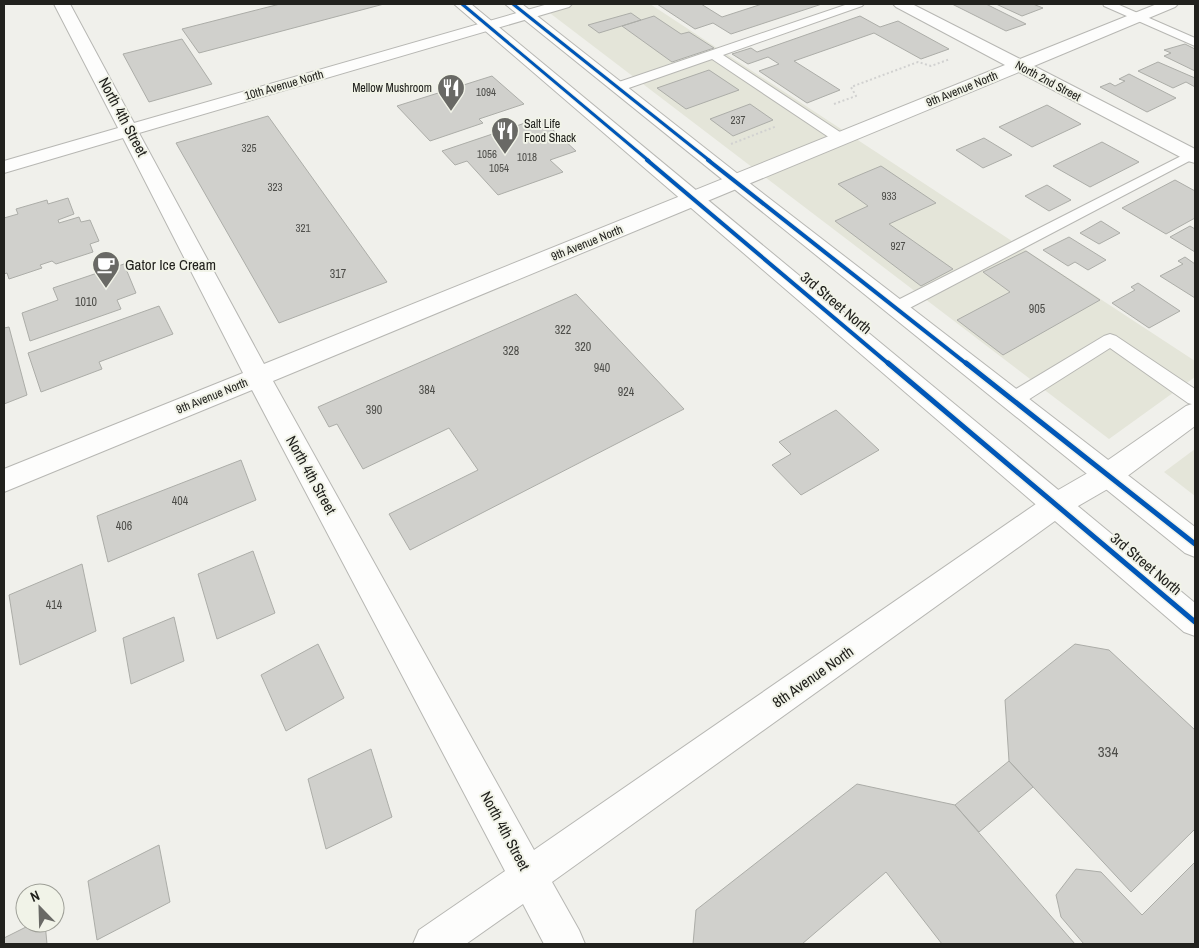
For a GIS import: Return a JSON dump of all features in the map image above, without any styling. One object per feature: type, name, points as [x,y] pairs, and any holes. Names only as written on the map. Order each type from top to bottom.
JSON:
[{"type":"street","name":"North 4th Street","points":[[62,4],[130,130],[258,377],[565,944]]},
{"type":"street","name":"3rd Street North","points":[[462,4],[1195,622]]},
{"type":"street","name":"10th Avenue North","points":[[4,167],[490,27],[520,9],[564,4]]},
{"type":"street","name":"North 2nd Street","points":[[901,4],[1193,156]]},
{"type":"street","name":"9th Avenue North","points":[[4,481],[695,200],[1170,4]]},
{"type":"street","points":[[520,9],[1195,544]]},
{"type":"street","name":"8th Avenue North","points":[[432,944],[1056,506],[1108,475],[1195,413]]},
{"type":"lane","points":[[618,87],[858,4]]},
{"type":"lane","points":[[1108,4],[1195,42]]},
{"type":"lane","points":[[713,54],[841,139]]},
{"type":"lane","points":[[896,308],[1193,156]]},
{"type":"lane","points":[[1013,400],[1110,340],[1195,398]]},
{"type":"path","points":[[724,146],[856,96],[851,87],[918,62],[930,66],[954,57]]},
{"type":"shaded area","points":[[538,4],[650,4],[1195,361],[1195,377],[1109,439]]},
{"type":"shaded area","points":[[1195,449],[1195,496],[1164,472]]},
{"type":"building","points":[[280,4],[384,4],[199,53],[182,29]]},
{"type":"building","points":[[657,4],[701,4],[722,17],[762,4],[822,4],[731,34],[713,23],[695,29]]},
{"type":"building","points":[[952,4],[986,4],[1026,24],[1006,31]]},
{"type":"building","points":[[996,4],[1033,4],[1043,8],[1022,16]]},
{"type":"building","points":[[631,13],[641,20],[599,33],[588,25]]},
{"type":"building","points":[[654,16],[681,34],[689,32],[714,48],[672,62],[622,26]]},
{"type":"building","points":[[860,16],[880,27],[898,21],[949,49],[921,59],[874,33],[794,61],[840,90],[807,103],[759,71],[779,64],[768,57],[748,64],[732,54],[751,48],[757,52]]},
{"type":"building","points":[[182,39],[212,84],[149,102],[123,54]]},
{"type":"building","points":[[1185,44],[1195,49],[1195,71],[1164,56],[1171,53],[1164,50]]},
{"type":"building","points":[[1158,62],[1195,78],[1195,87],[1186,82],[1173,88],[1138,71]]},
{"type":"building","points":[[709,70],[739,90],[686,109],[657,88]]},
{"type":"building","points":[[1129,74],[1176,98],[1147,112],[1100,87],[1110,83],[1115,86],[1125,81],[1119,79]]},
{"type":"building","name":"Mellow Mushroom","points":[[492,76],[524,104],[479,119],[483,123],[430,141],[397,106]]},
{"type":"building","points":[[750,104],[773,120],[733,136],[710,119]]},
{"type":"building","points":[[1047,105],[1081,124],[1032,147],[999,127]]},
{"type":"building","points":[[268,116],[387,282],[279,323],[176,143]]},
{"type":"building","name":"Salt Life Food Shack","points":[[540,118],[576,151],[550,160],[563,172],[498,195],[467,161],[455,165],[442,151]]},
{"type":"building","points":[[984,138],[1012,155],[983,168],[956,150]]},
{"type":"building","points":[[1102,142],[1139,162],[1090,187],[1053,166]]},
{"type":"building","points":[[881,166],[936,203],[889,224],[953,269],[921,286],[835,221],[868,206],[838,184]]},
{"type":"building","points":[[1175,180],[1195,191],[1195,218],[1166,234],[1122,208]]},
{"type":"building","points":[[1047,185],[1071,200],[1049,211],[1025,196]]},
{"type":"building","points":[[68,198],[74,214],[58,220],[59,223],[79,217],[81,222],[90,220],[99,241],[90,244],[93,252],[56,264],[52,261],[40,265],[42,268],[9,279],[7,273],[4,274],[4,218],[18,214],[16,209],[47,200],[48,204]]},
{"type":"building","points":[[1101,221],[1120,233],[1099,244],[1080,233]]},
{"type":"building","points":[[1190,226],[1195,229],[1195,252],[1170,237]]},
{"type":"building","points":[[1069,237],[1106,260],[1088,270],[1075,262],[1068,266],[1043,250]]},
{"type":"building","points":[[1026,251],[1100,300],[1003,355],[957,320],[1010,292],[983,272]]},
{"type":"building","points":[[1185,257],[1195,264],[1195,298],[1160,276],[1183,264],[1178,261]]},
{"type":"building","points":[[124,264],[136,293],[117,300],[121,309],[30,341],[22,313],[58,300],[53,288]]},
{"type":"building","points":[[1138,283],[1180,311],[1149,328],[1112,303],[1135,290],[1131,287]]},
{"type":"building","points":[[576,294],[684,409],[410,550],[389,514],[478,470],[449,428],[363,469],[337,424],[329,427],[318,407]]},
{"type":"building","points":[[159,306],[173,334],[99,362],[102,369],[41,392],[28,353]]},
{"type":"building","points":[[9,327],[27,395],[4,404],[4,328]]},
{"type":"building","points":[[836,410],[879,450],[801,495],[772,465],[791,454],[779,442]]},
{"type":"building","points":[[241,460],[256,500],[108,562],[97,516]]},
{"type":"building","points":[[253,551],[275,613],[217,639],[198,574]]},
{"type":"building","points":[[82,564],[96,631],[20,665],[9,595]]},
{"type":"building","points":[[174,617],[184,661],[131,684],[123,638]]},
{"type":"building","points":[[318,644],[344,698],[286,731],[261,675]]},
{"type":"building","points":[[1075,644],[1109,650],[1195,730],[1195,829],[1131,892],[1009,761],[1005,700]]},
{"type":"building","points":[[371,749],[392,817],[326,849],[308,779]]},
{"type":"building","points":[[1009,761],[1033,787],[979,832],[955,805]]},
{"type":"building","points":[[857,784],[955,805],[1075,944],[942,944],[886,872],[802,944],[693,944],[696,910]]},
{"type":"building","points":[[159,845],[170,902],[97,940],[88,881]]},
{"type":"building","points":[[1195,862],[1195,944],[1084,944],[1061,917],[1056,895],[1076,869],[1101,872],[1142,915]]},
{"type":"building","points":[[15,932],[46,933],[47,944],[4,944],[4,938]]},
{"type":"cycle path","points":[[462,4],[1195,622]]},
{"type":"cycle path","points":[[513,4],[1195,544]]},
{"type":"place","name":"Mellow Mushroom","points":[[451,112]]},
{"type":"place","name":"Salt Life Food Shack","points":[[505,155]]},
{"type":"place","name":"Gator Ice Cream","points":[[106,289]]}]
